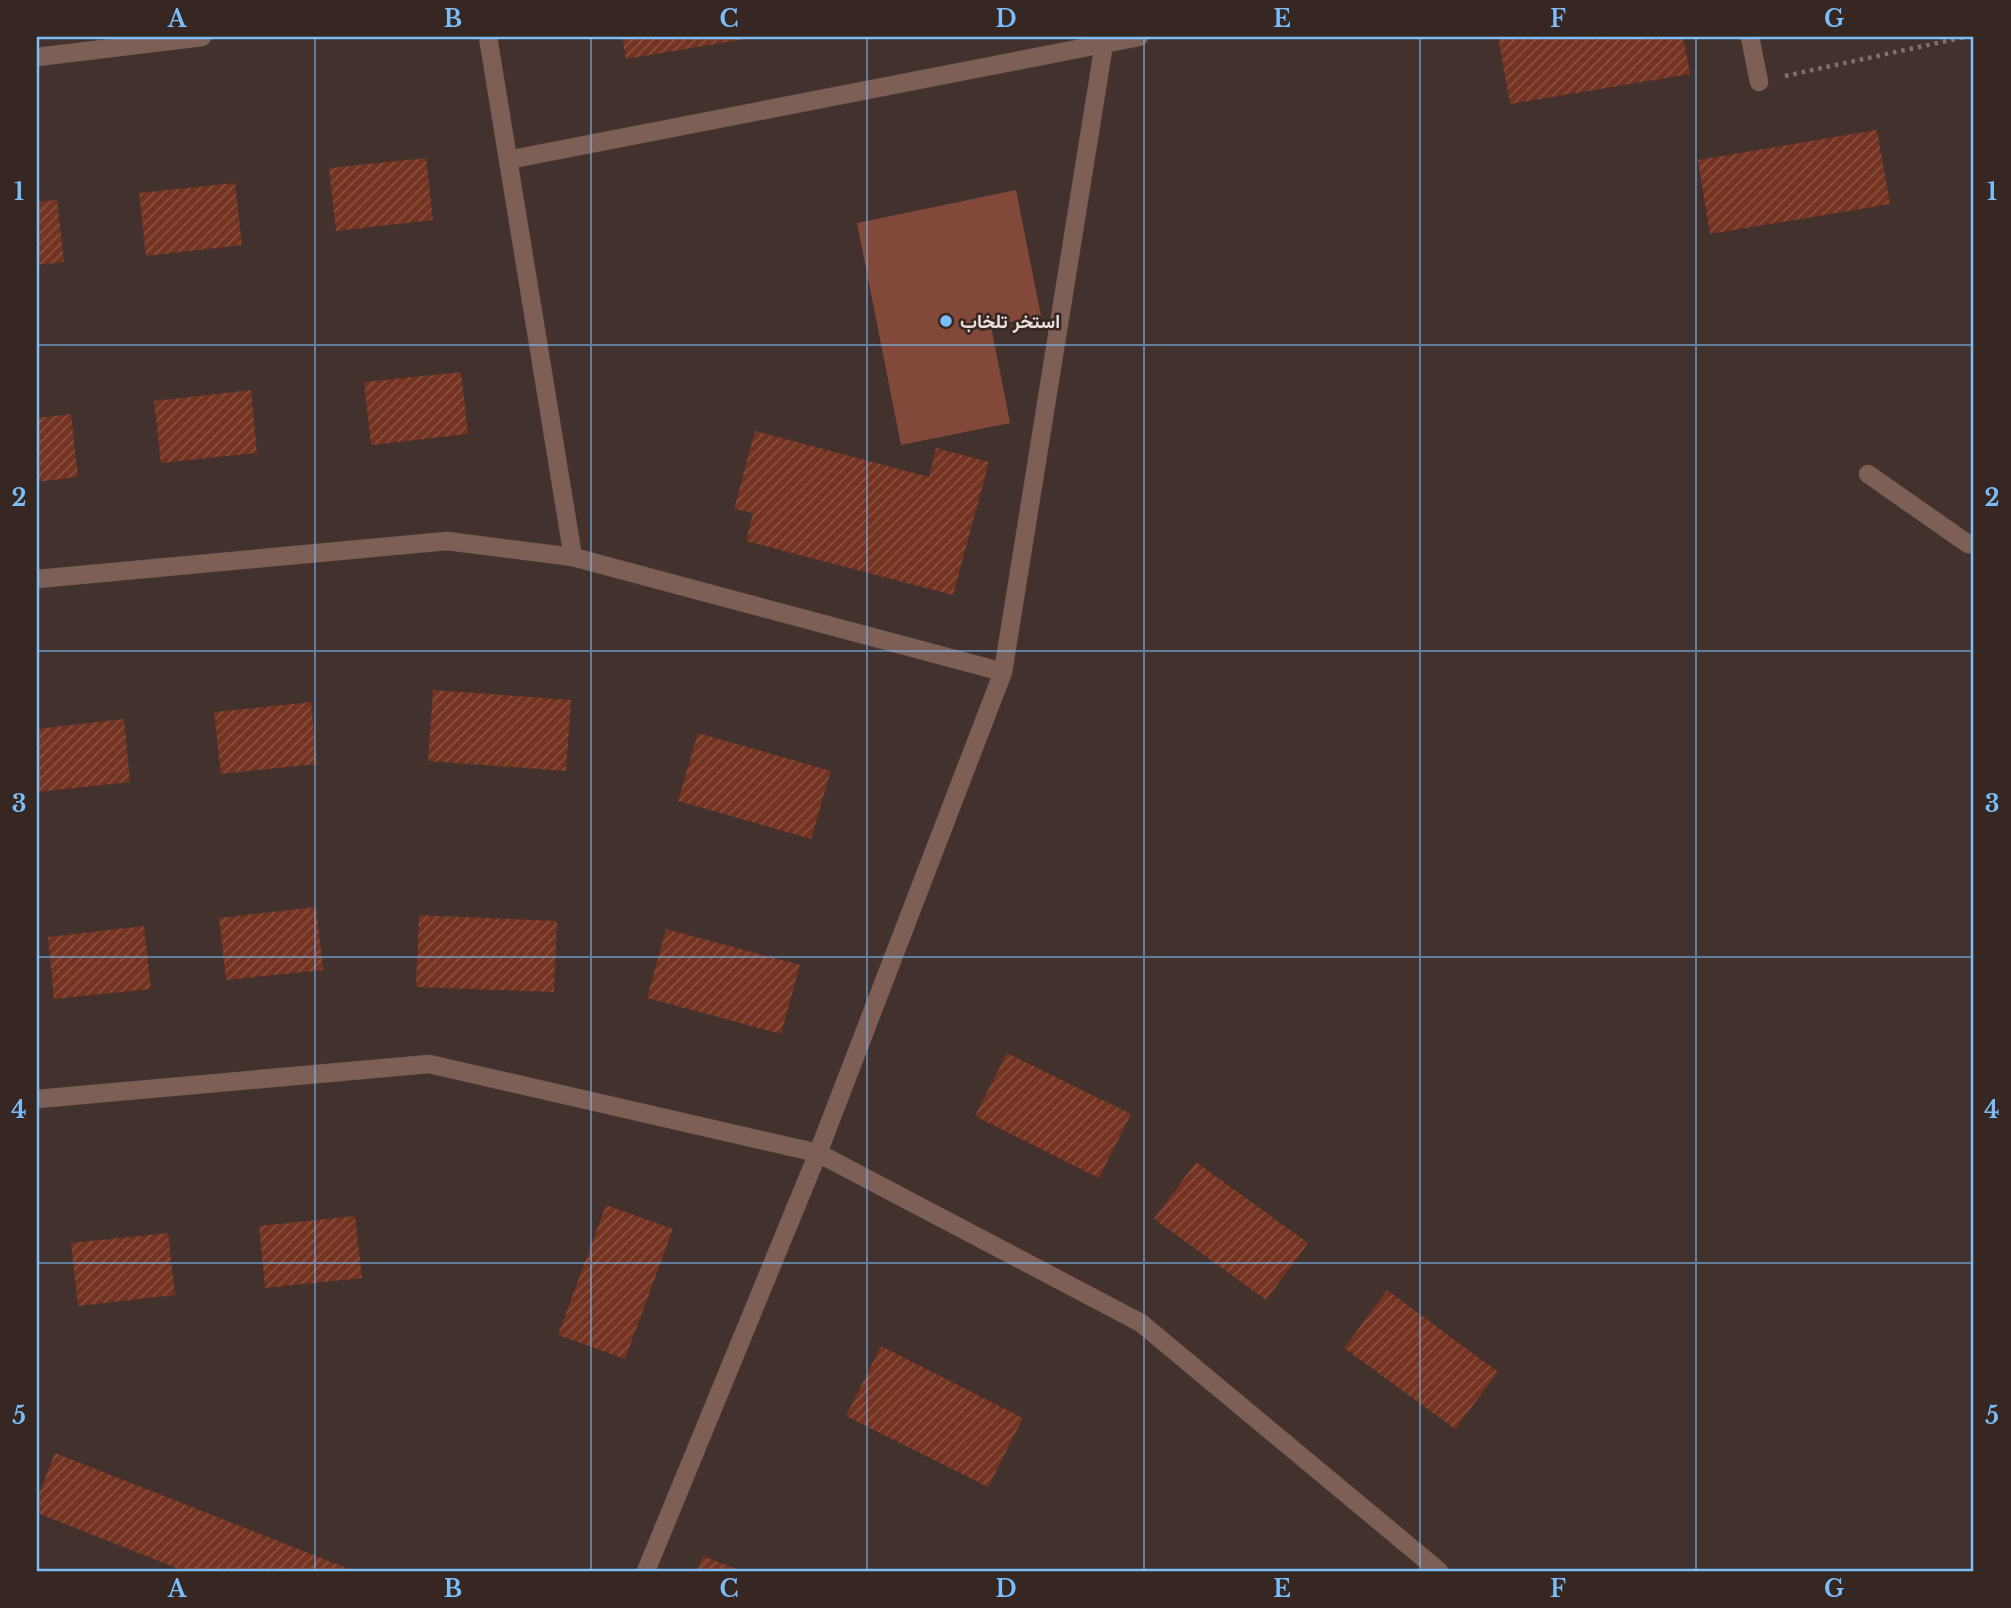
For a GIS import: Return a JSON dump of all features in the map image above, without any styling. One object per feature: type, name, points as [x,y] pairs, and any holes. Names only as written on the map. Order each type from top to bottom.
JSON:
[{"type":"street","points":[[37,57],[202,37]]},
{"type":"street","points":[[488,37],[573,557]]},
{"type":"street","points":[[508,160],[1103,41],[1139,37]]},
{"type":"street","points":[[1750,37],[1759,82]]},
{"type":"street","points":[[646,1571],[818,1153],[1003,672],[1103,41]]},
{"type":"street","points":[[1868,474],[1968,544],[1974,544]]},
{"type":"street","points":[[37,579],[447,541],[573,557],[1003,672]]},
{"type":"street","points":[[37,1099],[429,1064],[818,1153],[1141,1323],[1439,1571]]},
{"type":"path","points":[[1759,82],[1965,37]]},
{"type":"shaded area","name":"استخر تلخاب","points":[[1016,190],[1041,316],[991,326],[1010,423],[901,445],[857,223]]},
{"type":"building","points":[[622,37],[751,37],[751,38],[626,59]]},
{"type":"building","points":[[1498,37],[1683,37],[1690,74],[1510,104]]},
{"type":"building","points":[[1877,130],[1890,204],[1710,234],[1698,160]]},
{"type":"building","points":[[426,158],[433,220],[336,231],[329,168]]},
{"type":"building","points":[[235,183],[242,245],[146,256],[139,193]]},
{"type":"building","points":[[57,200],[64,262],[37,265],[37,202]]},
{"type":"building","points":[[461,372],[468,434],[371,445],[364,382]]},
{"type":"building","points":[[251,390],[257,453],[161,463],[154,401]]},
{"type":"building","points":[[71,414],[78,477],[37,482],[37,418]]},
{"type":"building","points":[[755,431],[929,477],[936,448],[989,462],[953,595],[746,541],[753,513],[734,509]]},
{"type":"building","points":[[433,690],[571,700],[566,771],[428,761]]},
{"type":"building","points":[[311,702],[317,764],[221,774],[214,712]]},
{"type":"building","points":[[124,719],[130,782],[37,792],[37,729]]},
{"type":"building","points":[[698,733],[831,771],[811,839],[678,801]]},
{"type":"building","points":[[316,907],[323,970],[226,980],[219,918]]},
{"type":"building","points":[[419,915],[557,921],[554,992],[416,987]]},
{"type":"building","points":[[144,926],[151,989],[54,999],[48,937]]},
{"type":"building","points":[[666,929],[800,965],[781,1034],[647,998]]},
{"type":"building","points":[[1007,1053],[1131,1114],[1099,1178],[975,1116]]},
{"type":"building","points":[[1196,1162],[1308,1243],[1266,1300],[1154,1219]]},
{"type":"building","points":[[606,1205],[673,1229],[625,1359],[558,1335]]},
{"type":"building","points":[[355,1216],[362,1278],[265,1288],[259,1226]]},
{"type":"building","points":[[168,1233],[175,1295],[78,1306],[71,1243]]},
{"type":"building","points":[[1387,1290],[1498,1372],[1455,1429],[1344,1348]]},
{"type":"building","points":[[881,1346],[1023,1418],[988,1487],[846,1416]]},
{"type":"building","points":[[55,1453],[354,1571],[184,1571],[37,1513],[37,1499]]},
{"type":"building","points":[[703,1556],[741,1571],[697,1571]]},
{"type":"place","name":"استخر تلخاب","points":[[946,321]]}]
